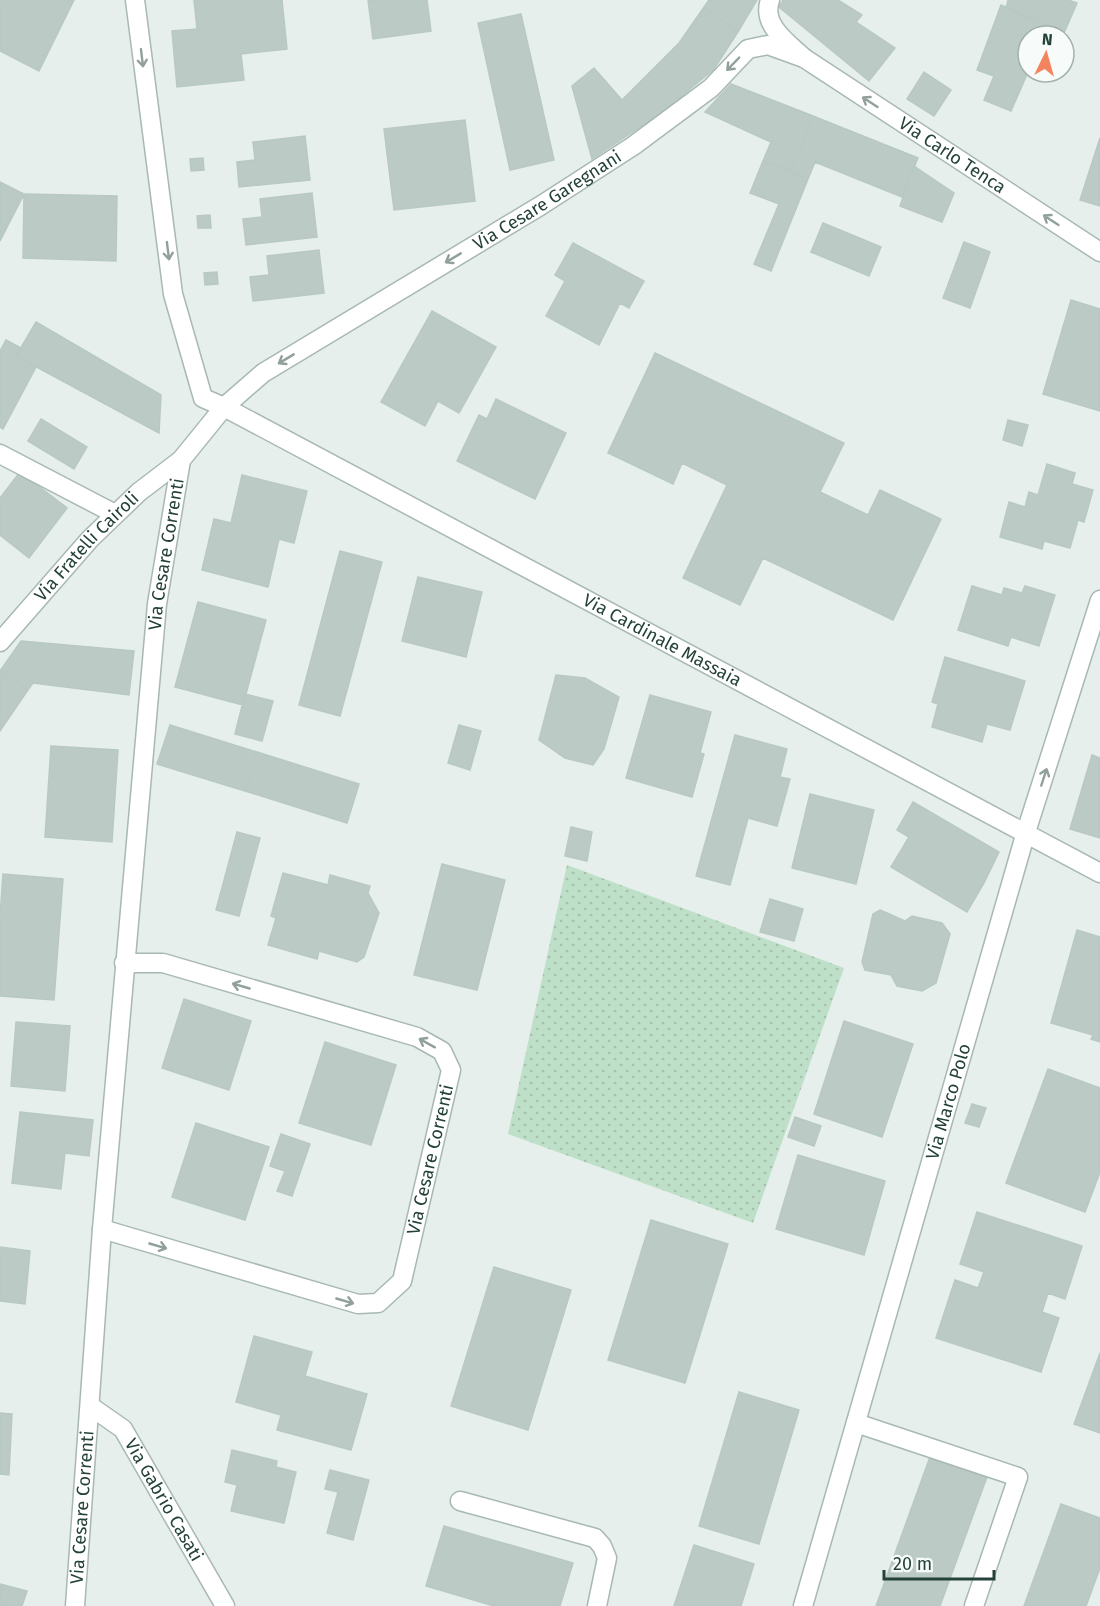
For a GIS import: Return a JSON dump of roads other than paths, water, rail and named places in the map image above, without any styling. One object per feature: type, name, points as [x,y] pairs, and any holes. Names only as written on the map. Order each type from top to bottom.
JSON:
[{"type":"street","points":[[135,0],[173,294],[203,398],[225,407]]},
{"type":"street","points":[[770,0],[767,9],[773,28],[804,58]]},
{"type":"street","name":"Via Cesare Garegnani","points":[[225,407],[263,373],[540,206],[633,146],[711,88],[748,49],[768,45],[804,58]]},
{"type":"street","name":"Via Carlo Tenca","points":[[804,58],[1100,252]]},
{"type":"street","name":"Via Cesare Correnti","points":[[75,1606],[102,1229],[157,604],[181,460],[225,407]]},
{"type":"street","name":"Via Cardinale Massaia","points":[[225,407],[1100,873]]},
{"type":"street","points":[[0,454],[115,514]]},
{"type":"street","name":"Via Fratelli Cairoli","points":[[0,642],[90,539],[139,492],[181,460]]},
{"type":"street","name":"Via Marco Polo","points":[[803,1606],[1026,832],[1100,600]]},
{"type":"street","name":"Via Cesare Correnti","points":[[102,1229],[358,1304],[378,1303],[402,1281],[451,1070],[442,1051],[417,1037],[164,963],[124,963]]},
{"type":"street","name":"Via Gabrio Casati","points":[[90,1406],[123,1429],[225,1606]]},
{"type":"street","points":[[856,1423],[1018,1477],[974,1606]]},
{"type":"street","points":[[460,1501],[595,1538],[602,1546],[607,1558],[597,1606]]}]
